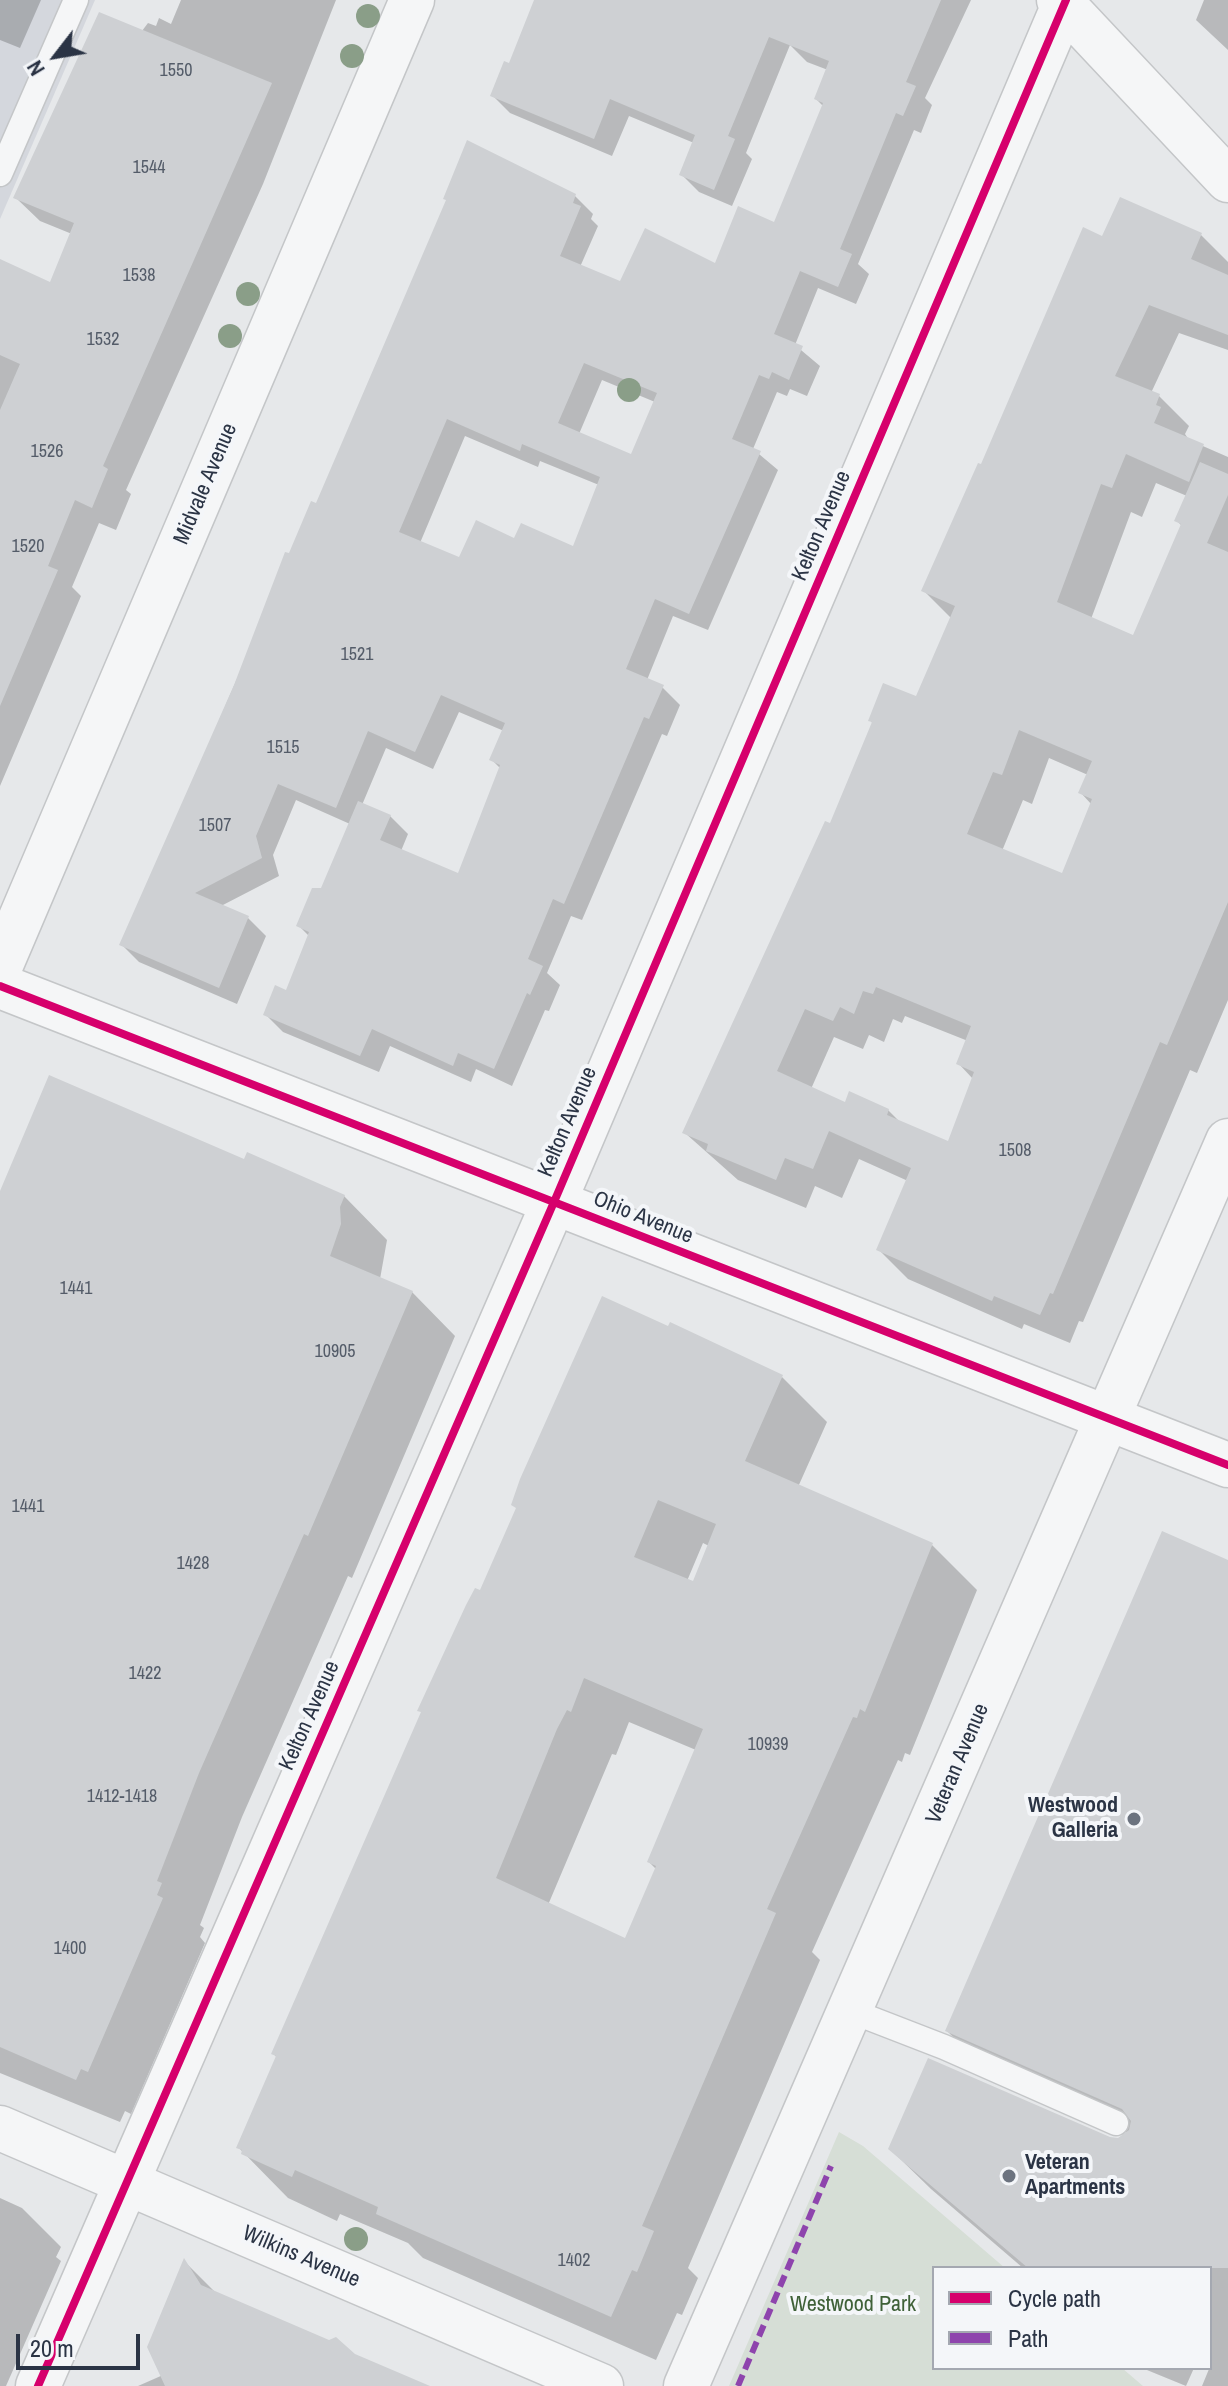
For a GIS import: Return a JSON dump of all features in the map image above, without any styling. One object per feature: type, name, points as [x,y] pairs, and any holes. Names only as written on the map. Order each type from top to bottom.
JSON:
[{"type":"street","name":"Midvale Avenue","points":[[0,967],[412,0]]},
{"type":"street","points":[[1063,2],[1228,180]]},
{"type":"street","name":"Kelton Avenue","points":[[38,2386],[554,1202],[1063,2]]},
{"type":"street","name":"Ohio Avenue","points":[[0,986],[1228,1465]]},
{"type":"street","name":"Veteran Avenue","points":[[686,2386],[1228,1141]]},
{"type":"street","name":"Wilkins Avenue","points":[[0,2128],[601,2386]]},
{"type":"lane","points":[[0,174],[76,0]]},
{"type":"lane","points":[[851,2011],[944,2047],[1116,2123]]},
{"type":"shaded area","points":[[0,0],[95,0],[0,219]]},
{"type":"green space","name":"Westwood Park","points":[[839,2132],[863,2146],[1003,2266],[932,2266],[932,2370],[1124,2370],[1143,2386],[729,2386]]},
{"type":"building","points":[[534,0],[941,0],[906,82],[916,86],[903,116],[896,113],[840,249],[852,254],[838,287],[800,271],[774,334],[803,346],[789,380],[772,372],[769,379],[759,375],[732,439],[761,451],[689,614],[655,599],[626,669],[664,685],[649,719],[644,717],[564,904],[553,899],[528,959],[543,966],[530,995],[527,993],[494,1069],[458,1053],[453,1066],[372,1029],[360,1056],[263,1015],[275,985],[286,990],[309,932],[296,926],[312,888],[321,888],[358,801],[391,815],[380,840],[458,873],[500,765],[489,760],[505,723],[441,695],[415,752],[368,731],[336,808],[278,784],[256,836],[262,858],[195,893],[249,916],[219,988],[119,945],[234,685],[285,552],[289,553],[311,501],[316,503],[446,200],[443,199],[467,140],[576,194],[573,203],[581,206],[560,256],[620,281],[645,228],[715,263],[738,206],[774,222],[823,103],[814,99],[829,61],[769,37],[728,136],[735,139],[714,190],[679,175],[695,135],[610,99],[594,139],[490,96],[504,61],[509,63]],"holes":[[[584,363],[657,393],[631,454],[558,423]],[[447,419],[520,451],[522,444],[600,477],[573,546],[521,523],[514,538],[476,520],[459,557],[399,532]]]},
{"type":"building","points":[[99,12],[272,83],[103,466],[108,469],[92,508],[75,500],[48,566],[58,570],[0,706],[0,410],[20,364],[0,355],[0,259],[50,282],[74,223],[13,198]]},
{"type":"building","points":[[1120,197],[1202,233],[1191,259],[1228,275],[1228,335],[1149,305],[1115,376],[1160,394],[1156,405],[1161,407],[1154,423],[1204,444],[1189,482],[1126,454],[1112,488],[1101,484],[1057,602],[1133,635],[1181,524],[1174,521],[1200,462],[1228,474],[1228,495],[1207,543],[1228,552],[1228,902],[1167,1045],[1160,1042],[1053,1294],[1050,1293],[1040,1315],[994,1296],[992,1301],[876,1250],[911,1168],[829,1131],[813,1169],[785,1158],[776,1180],[706,1151],[708,1144],[682,1133],[825,821],[830,823],[872,722],[868,721],[883,683],[916,696],[955,606],[921,591],[978,463],[981,464],[1083,227],[1102,236]],"holes":[[[1019,730],[1092,761],[1078,793],[1092,799],[1062,873],[967,834],[993,772],[1002,775]],[[876,987],[971,1026],[956,1064],[974,1072],[948,1141],[887,1115],[889,1109],[849,1091],[845,1102],[777,1071],[805,1009],[833,1021],[840,1007],[854,1014],[863,991],[873,994]]]},
{"type":"building","points":[[49,1075],[244,1159],[247,1152],[345,1195],[340,1207],[341,1224],[330,1256],[413,1291],[308,1536],[304,1534],[199,1773],[157,1881],[162,1883],[157,1895],[163,1898],[88,2072],[81,2069],[76,2080],[0,2047],[0,1191]]},
{"type":"building","points":[[602,1296],[668,1326],[670,1322],[783,1375],[745,1461],[933,1543],[865,1712],[860,1709],[857,1718],[853,1717],[767,1909],[776,1913],[642,2226],[654,2231],[637,2272],[632,2270],[611,2317],[376,2214],[378,2207],[295,2170],[292,2177],[241,2154],[242,2150],[236,2148],[276,2056],[271,2054],[421,1712],[417,1711],[466,1605],[475,1588],[480,1590],[516,1508],[511,1505]],"holes":[[[658,1500],[716,1524],[693,1581],[634,1557]],[[584,1678],[703,1729],[647,1862],[656,1866],[625,1938],[496,1878],[557,1729],[567,1710],[571,1712]]]},
{"type":"building","points":[[1162,1531],[1228,1560],[1228,2268],[1026,2266],[888,2149],[928,2058],[1110,2137],[1118,2138],[1129,2130],[1131,2121],[1122,2109],[945,2031]]},
{"type":"building","points":[[184,2258],[201,2285],[329,2340],[336,2337],[355,2354],[430,2386],[165,2386],[147,2347]]},
{"type":"marked path","points":[[738,2386],[831,2166]]},
{"type":"cycle path","points":[[38,2386],[554,1202],[1066,0]]},
{"type":"cycle path","points":[[0,986],[1228,1465]]},
{"type":"place","name":"Westwood Galleria","points":[[1134,1819]]},
{"type":"place","name":"Veteran Apartments","points":[[1009,2176]]}]
